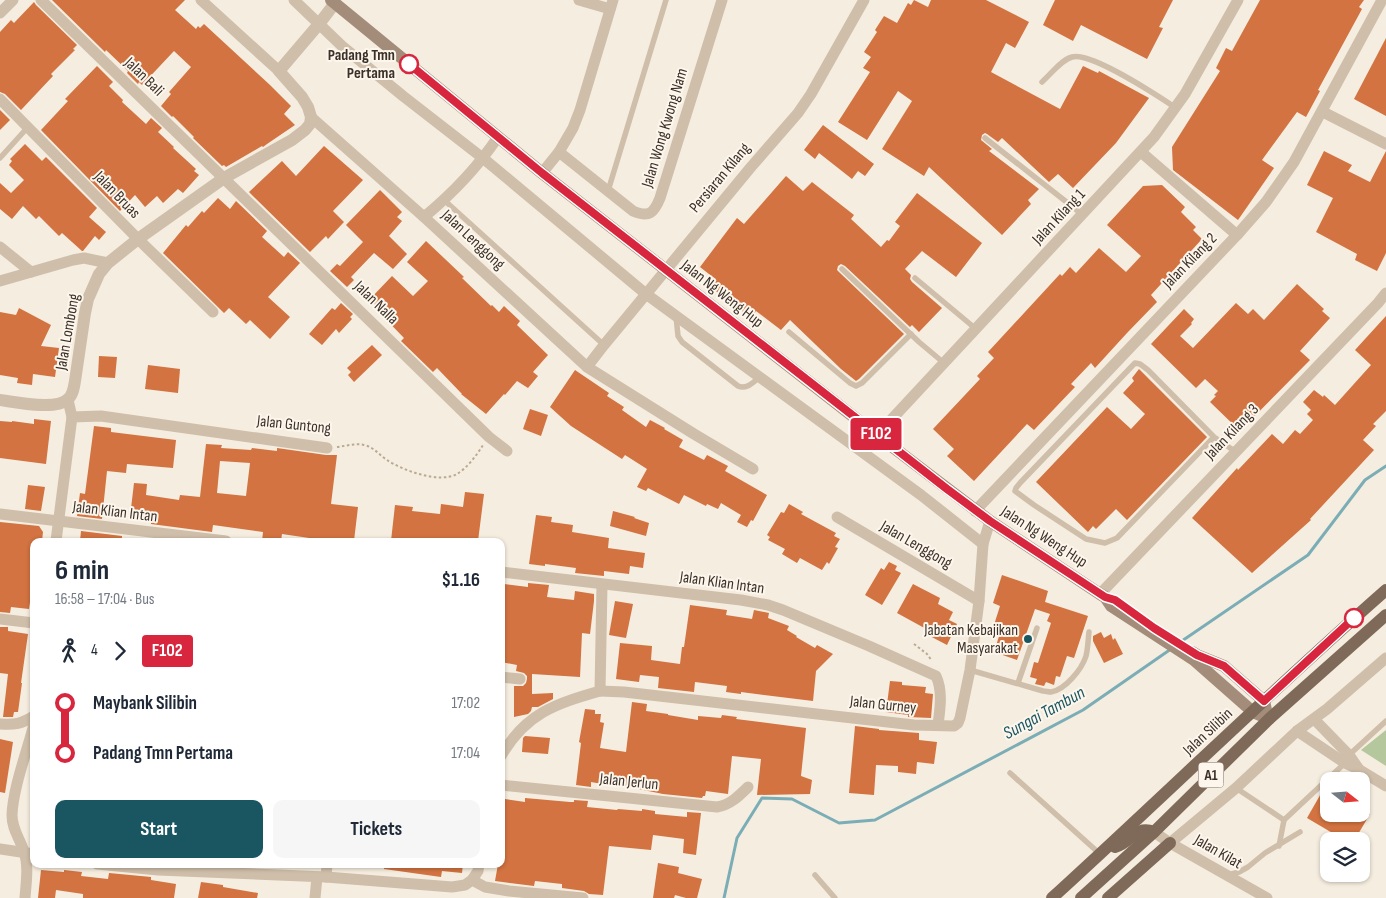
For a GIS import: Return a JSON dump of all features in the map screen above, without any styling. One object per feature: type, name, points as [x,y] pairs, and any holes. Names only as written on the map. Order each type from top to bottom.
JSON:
[{"type":"main road","name":"Jalan Ng Weng Hup","points":[[333,2],[542,173],[877,435],[990,521],[1103,596],[1115,600],[1153,630],[1195,658],[1253,712],[1269,719]]},
{"type":"main road","name":"Jalan Silibin","points":[[1052,898],[1386,590]]},
{"type":"main road","name":"Jalan Silibin","points":[[1081,898],[1154,832],[1269,719],[1386,615]]},
{"type":"main road","name":"Jalan Ng Weng Hup","points":[[1195,658],[1224,666],[1264,701]]},
{"type":"main road","points":[[1264,701],[1269,719]]},
{"type":"main road","points":[[1104,850],[1123,844],[1141,830],[1154,832]]},
{"type":"main road","points":[[1108,898],[1170,843]]},
{"type":"street","points":[[0,14],[13,0]]},
{"type":"street","name":"Jalan Bali","points":[[41,0],[224,178]]},
{"type":"street","name":"Jalan Lenggong","points":[[201,0],[279,71],[302,97],[308,107],[311,118],[424,217],[586,367],[753,469]]},
{"type":"street","points":[[294,0],[403,96],[484,158],[646,294],[921,494],[983,544]]},
{"type":"street","points":[[542,173],[559,152],[573,128],[612,4],[579,0]]},
{"type":"street","name":"Jalan Wong Kwong Nam","points":[[559,152],[633,211],[642,215],[650,213],[657,206],[722,0]]},
{"type":"street","name":"Persiaran Kilang","points":[[586,367],[745,174],[798,113],[811,94],[864,0]]},
{"type":"street","name":"Jalan Kilang 1","points":[[877,435],[1154,137],[1176,108],[1238,0]]},
{"type":"street","name":"Jalan Kilang 2","points":[[975,510],[1237,235],[1266,202],[1294,162],[1382,0]]},
{"type":"street","points":[[279,71],[319,24],[333,2]]},
{"type":"street","name":"Jalan Bruas","points":[[0,99],[213,312]]},
{"type":"street","points":[[1322,112],[1386,144]]},
{"type":"street","name":"Jalan Lombong","points":[[68,400],[73,391],[88,299],[99,274],[108,263],[138,239],[224,178],[292,140],[305,130],[310,124],[311,118]]},
{"type":"street","points":[[424,217],[444,200],[484,158],[498,137]]},
{"type":"street","points":[[1141,152],[1237,235]]},
{"type":"street","name":"Jalan Nalla","points":[[224,178],[489,437],[507,451]]},
{"type":"street","points":[[0,247],[31,272]]},
{"type":"street","points":[[0,281],[84,258],[108,263]]},
{"type":"street","name":"Jalan Kilang 3","points":[[1103,596],[1386,293]]},
{"type":"street","points":[[0,400],[51,405],[68,400],[72,417],[56,538]]},
{"type":"street","name":"Jalan Guntong","points":[[72,417],[101,416],[326,448]]},
{"type":"street","name":"Jalan Klian Intan","points":[[0,514],[199,538]]},
{"type":"street","name":"Jalan Lenggong","points":[[837,517],[979,601]]},
{"type":"street","name":"Jalan Gurney","points":[[505,750],[522,728],[534,717],[574,698],[600,691],[624,692],[914,725],[954,726],[960,718],[970,670],[979,601],[983,544],[990,521]]},
{"type":"street","name":"Jalan Klian Intan","points":[[505,573],[741,600],[768,605],[869,646],[936,676]]},
{"type":"street","points":[[600,691],[602,585]]},
{"type":"street","points":[[0,619],[30,623]]},
{"type":"street","points":[[1170,843],[1236,788],[1297,731],[1327,709],[1386,658]]},
{"type":"street","points":[[936,676],[939,683],[941,706],[938,725]]},
{"type":"street","points":[[505,677],[520,679]]},
{"type":"street","points":[[0,724],[13,725],[30,718]]},
{"type":"street","points":[[1314,718],[1347,759],[1358,769],[1386,786]]},
{"type":"street","points":[[1297,731],[1347,759]]},
{"type":"street","points":[[25,898],[29,853],[14,830],[12,816],[15,794],[30,737]]},
{"type":"street","name":"Jalan Jerlun","points":[[505,785],[717,807],[723,806],[735,799],[748,788]]},
{"type":"street","name":"Jalan Kilat","points":[[1154,832],[1266,898]]},
{"type":"street","points":[[0,849],[29,853]]},
{"type":"street","points":[[138,868],[321,877],[452,887],[465,885],[472,880],[478,868]]},
{"type":"street","points":[[315,898],[325,868]]},
{"type":"street","points":[[472,880],[485,887],[509,891],[583,898]]},
{"type":"lane","points":[[608,191],[666,0]]},
{"type":"lane","points":[[1042,82],[1066,60],[1074,57],[1088,59],[1149,91],[1176,108]]},
{"type":"lane","points":[[0,158],[28,127]]},
{"type":"lane","points":[[985,138],[1083,215]]},
{"type":"lane","points":[[444,200],[604,345]]},
{"type":"lane","points":[[842,269],[944,363]]},
{"type":"lane","points":[[915,278],[976,329]]},
{"type":"lane","points":[[676,316],[678,336],[682,342],[738,386],[746,387],[760,377]]},
{"type":"lane","points":[[789,332],[856,386],[862,383],[911,334]]},
{"type":"lane","points":[[1214,437],[1117,538],[1105,543],[1086,539],[1015,491],[1020,483],[1135,364],[1140,364],[1148,370],[1214,437],[1236,452]]},
{"type":"lane","points":[[1018,683],[1037,628]]},
{"type":"lane","points":[[970,670],[1051,692],[1060,688],[1076,673],[1082,664],[1086,654],[1089,632]]},
{"type":"lane","points":[[1279,846],[1284,820],[1386,721]]},
{"type":"lane","points":[[1010,773],[1104,850]]},
{"type":"lane","points":[[1236,788],[1284,820]]},
{"type":"lane","points":[[1226,875],[1248,868],[1261,856],[1300,832]]},
{"type":"lane","points":[[815,875],[835,898]]},
{"type":"path","name":"Jalan Guntong","points":[[326,448],[354,444],[365,445],[401,468],[434,477],[446,477],[456,474],[469,462],[489,437]]},
{"type":"path","points":[[914,644],[933,662],[936,676]]},
{"type":"green space","points":[[1386,730],[1386,766],[1361,750]]},
{"type":"building","points":[[52,0],[185,0],[175,10],[196,29],[204,24],[270,85],[291,106],[284,114],[295,125],[263,147],[226,167],[222,166],[161,106],[171,94],[169,92],[191,67],[174,51],[142,85],[139,82],[138,84],[127,73],[128,71],[106,50],[105,52]]},
{"type":"building","points":[[914,0],[928,7],[931,0],[986,0],[1029,22],[1015,48],[1006,43],[991,72],[1060,109],[1083,66],[1098,73],[1099,71],[1149,98],[1116,143],[1073,188],[1058,174],[1049,182],[1002,138],[998,142],[985,133],[982,135],[981,140],[992,149],[989,151],[1039,189],[1028,200],[1031,204],[1002,235],[929,167],[924,176],[882,149],[912,101],[898,91],[867,140],[838,122],[870,72],[863,68],[871,57],[864,52],[877,32],[875,30],[884,16],[897,23],[908,3],[911,5]]},
{"type":"building","points":[[1055,0],[1173,0],[1159,27],[1163,28],[1147,59],[1081,25],[1073,41],[1043,25]]},
{"type":"building","points":[[1260,0],[1364,0],[1359,7],[1362,9],[1318,90],[1320,91],[1306,117],[1297,112],[1262,160],[1274,168],[1238,220],[1173,170],[1172,147],[1220,71],[1216,68],[1226,48],[1232,51]]},
{"type":"building","points":[[34,2],[77,45],[73,49],[75,50],[51,74],[53,76],[21,110],[5,94],[0,92],[0,32],[11,20],[14,23]]},
{"type":"building","points":[[1386,38],[1386,116],[1354,99]]},
{"type":"building","points":[[97,66],[113,82],[109,86],[123,100],[122,102],[146,124],[151,118],[162,128],[158,132],[196,169],[194,171],[199,175],[183,193],[178,189],[163,203],[157,196],[145,207],[135,195],[120,211],[41,130],[68,101],[65,99]]},
{"type":"building","points":[[0,110],[10,120],[0,130]]},
{"type":"building","points":[[823,125],[874,164],[865,176],[858,171],[852,179],[819,153],[815,159],[804,150]]},
{"type":"building","points":[[25,144],[42,161],[46,157],[97,208],[89,217],[106,232],[99,240],[95,236],[83,251],[62,233],[59,236],[39,216],[36,219],[23,206],[12,219],[0,209],[0,183],[11,193],[24,180],[9,165],[12,161],[10,159]]},
{"type":"building","points":[[324,146],[363,180],[333,211],[344,222],[328,239],[326,236],[310,252],[249,192],[282,161],[296,176]]},
{"type":"building","points":[[1324,151],[1352,165],[1348,171],[1370,182],[1386,151],[1386,253],[1377,271],[1355,260],[1357,254],[1316,232],[1333,198],[1307,185]]},
{"type":"building","points":[[786,176],[803,191],[812,182],[854,215],[851,219],[881,247],[887,240],[889,241],[900,226],[895,222],[917,193],[982,243],[956,277],[922,251],[905,269],[911,275],[910,279],[912,282],[942,308],[919,332],[912,325],[910,327],[845,266],[841,264],[838,266],[837,270],[904,334],[856,381],[790,320],[781,330],[756,311],[751,318],[708,285],[714,278],[700,267],[737,218],[744,224]]},
{"type":"building","points":[[1162,185],[1185,207],[1181,212],[1196,227],[1193,230],[1202,239],[1151,295],[1157,302],[1095,368],[1091,363],[1071,384],[1075,387],[1034,430],[1027,424],[974,481],[947,456],[954,449],[933,429],[980,379],[977,376],[994,358],[988,352],[1060,274],[1062,276],[1070,267],[1076,273],[1099,248],[1126,272],[1141,256],[1107,225],[1143,186]]},
{"type":"building","points":[[380,190],[402,212],[397,217],[402,221],[389,236],[407,254],[393,269],[374,253],[351,277],[354,280],[347,287],[330,271],[337,264],[340,266],[363,242],[346,225]]},
{"type":"building","points":[[218,198],[230,209],[236,201],[267,231],[262,237],[284,257],[288,252],[300,263],[268,297],[290,317],[270,339],[250,320],[246,324],[229,308],[224,313],[163,253],[186,225],[188,227],[202,211],[204,213]]},
{"type":"building","points":[[426,241],[491,306],[499,312],[504,306],[520,321],[517,325],[548,355],[533,372],[538,376],[528,388],[517,381],[486,414],[461,394],[437,368],[433,372],[401,341],[404,338],[374,307],[375,305],[370,299],[392,276],[413,296],[428,281],[407,262]]},
{"type":"building","points":[[1297,284],[1324,309],[1322,311],[1330,318],[1300,351],[1310,360],[1240,431],[1210,402],[1218,391],[1205,379],[1196,388],[1151,344],[1184,309],[1194,319],[1192,324],[1180,336],[1193,348],[1236,303],[1248,314],[1253,309],[1264,320]]},
{"type":"building","points":[[341,303],[353,314],[350,317],[352,319],[339,333],[336,329],[322,345],[309,334],[332,308],[335,310]]},
{"type":"building","points":[[19,308],[51,325],[41,346],[59,348],[55,377],[33,374],[32,385],[17,383],[18,378],[0,375],[0,312],[16,315]]},
{"type":"building","points":[[1386,316],[1386,411],[1373,424],[1376,426],[1363,440],[1374,450],[1311,520],[1252,573],[1192,518],[1237,468],[1238,470],[1272,434],[1283,444],[1295,430],[1300,434],[1313,420],[1307,414],[1311,410],[1303,402],[1314,390],[1323,397],[1324,395],[1335,405],[1371,365],[1355,350]]},
{"type":"building","points":[[372,345],[382,355],[354,382],[348,375],[351,372],[347,368]]},
{"type":"building","points":[[99,356],[117,357],[115,378],[98,377]]},
{"type":"building","points":[[148,365],[180,369],[178,393],[145,389]]},
{"type":"building","points":[[1139,369],[1207,437],[1127,520],[1116,509],[1096,529],[1093,526],[1088,532],[1036,482],[1107,407],[1131,429],[1145,414],[1123,393],[1134,381],[1132,378]]},
{"type":"building","points":[[575,370],[609,393],[607,396],[624,407],[622,410],[646,427],[650,420],[665,428],[683,440],[679,447],[704,460],[707,455],[728,466],[725,471],[767,495],[753,521],[751,520],[747,527],[737,522],[741,515],[721,503],[718,509],[707,504],[706,506],[684,495],[679,504],[648,488],[646,491],[637,487],[647,469],[625,455],[622,459],[571,426],[550,407]]},
{"type":"building","points":[[530,409],[548,415],[541,436],[523,429]]},
{"type":"building","points":[[34,419],[51,421],[46,464],[0,458],[0,421],[34,424]]},
{"type":"building","points":[[94,426],[111,428],[111,432],[176,440],[173,468],[127,464],[126,473],[107,471],[102,519],[77,516],[80,493],[85,494]]},
{"type":"building","points":[[206,444],[222,445],[221,448],[251,450],[252,448],[277,451],[277,448],[337,455],[331,504],[358,507],[354,538],[309,538],[282,534],[281,538],[262,538],[263,532],[213,525],[212,532],[151,524],[151,519],[130,517],[134,483],[147,484],[146,495],[179,500],[180,495],[200,497]],"holes":[[[220,461],[250,463],[246,496],[217,493]]]},
{"type":"building","points":[[28,485],[45,487],[41,511],[25,509]]},
{"type":"building","points":[[465,492],[484,494],[478,538],[391,538],[395,505],[413,507],[412,511],[440,514],[441,504],[463,507]]},
{"type":"building","points":[[789,504],[803,512],[801,514],[836,533],[834,536],[840,539],[835,547],[838,548],[829,564],[827,562],[822,570],[800,558],[797,563],[782,554],[785,549],[768,540],[770,537],[767,535],[781,512],[784,513]]},
{"type":"building","points":[[613,511],[649,523],[646,536],[610,526]]},
{"type":"building","points":[[536,515],[552,517],[551,522],[573,525],[572,532],[609,538],[608,548],[645,553],[643,568],[630,566],[629,574],[604,571],[604,576],[575,573],[576,568],[529,564]]},
{"type":"building","points":[[0,522],[39,526],[43,532],[42,538],[30,538],[29,609],[11,607],[10,613],[0,612]]},
{"type":"building","points":[[81,531],[122,536],[122,538],[80,538]]},
{"type":"building","points":[[889,562],[897,566],[895,570],[901,573],[882,605],[865,595],[881,568],[884,570]]},
{"type":"building","points":[[1002,575],[1048,591],[1045,602],[1088,616],[1074,658],[1067,656],[1060,677],[1056,676],[1054,685],[1046,682],[1044,686],[1035,684],[1037,679],[1030,677],[1034,662],[1038,663],[1051,623],[1047,621],[1050,614],[1035,609],[1017,660],[994,652],[1001,630],[993,628],[1000,606],[993,603]]},
{"type":"building","points":[[528,583],[549,585],[547,597],[574,600],[575,591],[594,594],[594,601],[590,634],[582,633],[580,677],[532,674],[532,694],[553,693],[553,699],[538,707],[532,707],[528,714],[514,717],[514,686],[523,686],[526,683],[527,676],[516,671],[517,665],[505,663],[505,584],[528,587]]},
{"type":"building","points":[[913,584],[940,598],[938,604],[953,612],[949,620],[957,624],[947,645],[926,634],[928,630],[897,613]]},
{"type":"building","points":[[615,601],[633,604],[626,638],[609,635]]},
{"type":"building","points":[[690,605],[727,610],[726,615],[752,619],[754,610],[769,613],[768,618],[789,626],[787,630],[796,637],[815,648],[817,645],[833,654],[816,671],[813,701],[741,692],[741,694],[726,692],[727,686],[695,682],[694,692],[658,688],[659,677],[640,675],[639,682],[616,679],[620,643],[652,646],[651,660],[680,664]]},
{"type":"building","points":[[0,627],[8,627],[8,631],[28,634],[18,712],[14,712],[13,717],[3,717],[8,674],[0,673]]},
{"type":"building","points":[[1101,632],[1104,638],[1111,634],[1113,640],[1115,638],[1123,654],[1104,663],[1093,641],[1093,636]]},
{"type":"building","points":[[890,681],[902,682],[902,685],[926,687],[925,693],[933,694],[931,718],[908,717],[908,715],[886,712]]},
{"type":"building","points":[[632,702],[647,704],[646,711],[698,720],[698,716],[721,718],[722,715],[737,717],[736,719],[806,728],[801,776],[812,780],[810,794],[757,795],[761,759],[732,756],[728,794],[706,791],[705,796],[702,798],[663,794],[614,784],[614,786],[591,782],[591,787],[576,785],[581,743],[579,742],[585,709],[595,710],[595,714],[601,714],[600,722],[604,723],[600,748],[626,752]]},
{"type":"building","points":[[855,726],[919,733],[919,740],[937,742],[934,764],[917,762],[916,774],[898,772],[898,766],[876,765],[874,795],[849,793]]},
{"type":"building","points":[[525,736],[550,738],[548,754],[522,752],[523,738]]},
{"type":"building","points":[[0,739],[13,742],[5,793],[0,792]]},
{"type":"building","points":[[1320,795],[1320,822],[1365,822],[1359,832],[1331,832],[1307,818]]},
{"type":"building","points":[[525,798],[570,802],[574,802],[574,800],[588,801],[587,807],[642,811],[642,809],[655,811],[655,814],[687,817],[687,812],[701,813],[696,855],[683,853],[684,839],[653,835],[651,850],[609,846],[603,895],[562,888],[562,884],[535,881],[534,886],[495,881],[497,868],[505,868],[505,799],[525,802]]},
{"type":"building","points":[[658,863],[679,867],[678,873],[702,879],[697,898],[675,895],[674,898],[653,898]]},
{"type":"building","points":[[463,868],[462,873],[442,871],[441,877],[384,869]]},
{"type":"building","points":[[41,870],[82,872],[81,876],[108,879],[109,873],[151,877],[151,880],[176,884],[174,898],[83,898],[83,894],[56,890],[55,898],[38,898]]},
{"type":"building","points":[[201,882],[258,893],[257,898],[198,898]]},
{"type":"waterway","name":"Sungai Tambun","points":[[1176,645],[1308,555],[1365,480],[1386,466]]},
{"type":"waterway","name":"Sungai Tambun","points":[[724,898],[737,838],[762,798],[792,799],[839,823],[875,820],[1083,710],[1171,649]]},
{"type":"bus line","name":"F102","points":[[409,64],[666,270],[975,510],[1105,597],[1115,600],[1154,628],[1197,655],[1224,666],[1264,701],[1354,618]]},
{"type":"place","name":"Padang Tmn Pertama","points":[[409,64]]},
{"type":"place","name":"Jabatan Kebajikan Masyarakat","points":[[1028,639]]}]
